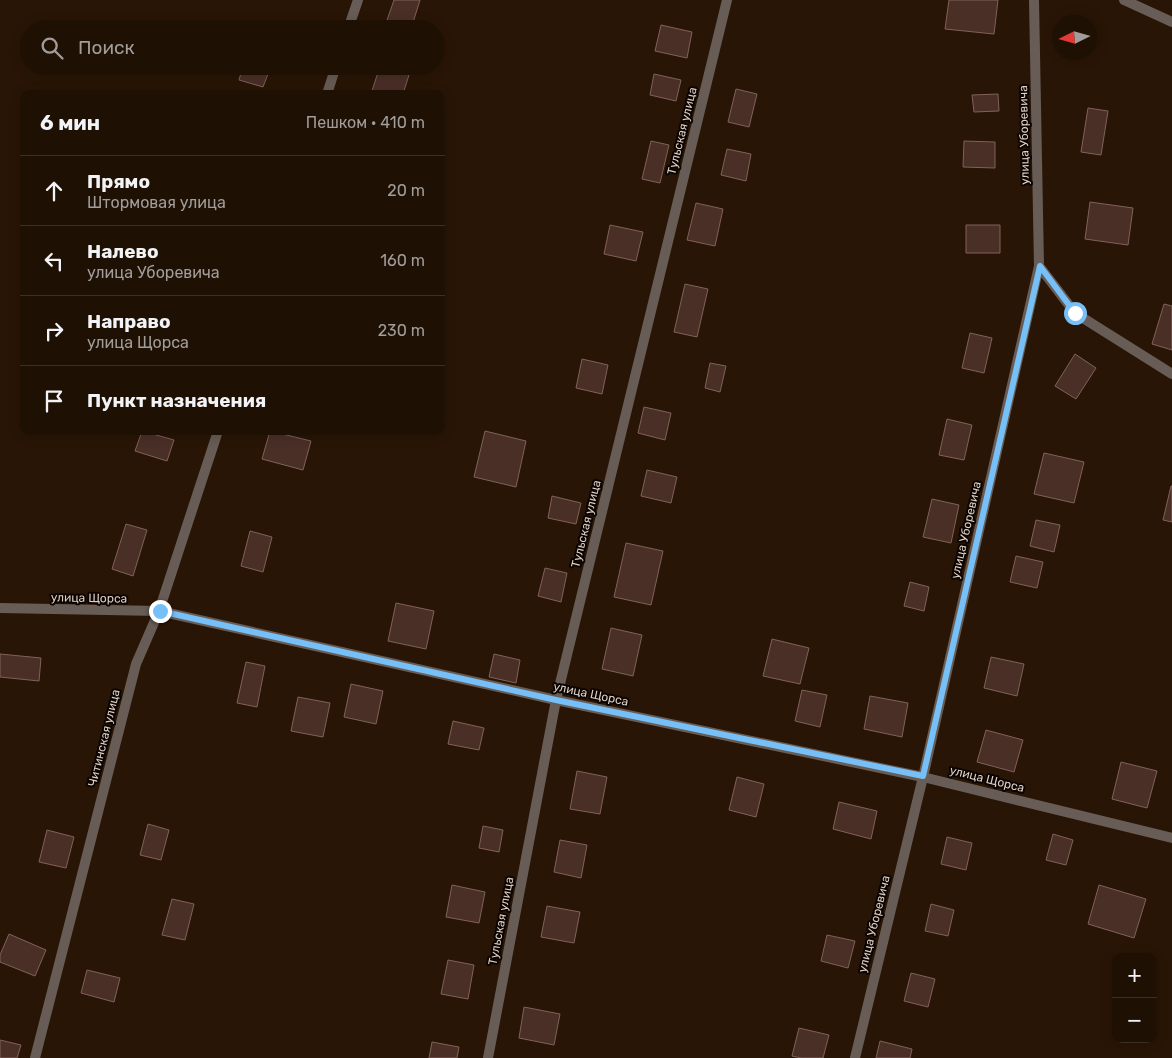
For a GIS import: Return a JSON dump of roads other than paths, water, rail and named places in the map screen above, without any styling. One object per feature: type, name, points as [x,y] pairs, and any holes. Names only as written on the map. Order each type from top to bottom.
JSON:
[{"type":"street","points":[[351,20],[358,0]]},
{"type":"street","name":"Тульская улица","points":[[488,1058],[556,700],[727,0]]},
{"type":"street","name":"улица Уборевича","points":[[855,1058],[923,776],[1040,266],[1034,0]]},
{"type":"street","points":[[1124,0],[1172,22]]},
{"type":"street","points":[[328,90],[333,75]]},
{"type":"street","points":[[1040,266],[1075,313],[1172,374]]},
{"type":"street","name":"Читинская улица","points":[[36,1058],[136,664],[160,611],[217,435]]},
{"type":"street","name":"улица Щорса","points":[[0,608],[160,611],[556,700],[923,776],[1172,838]]}]
